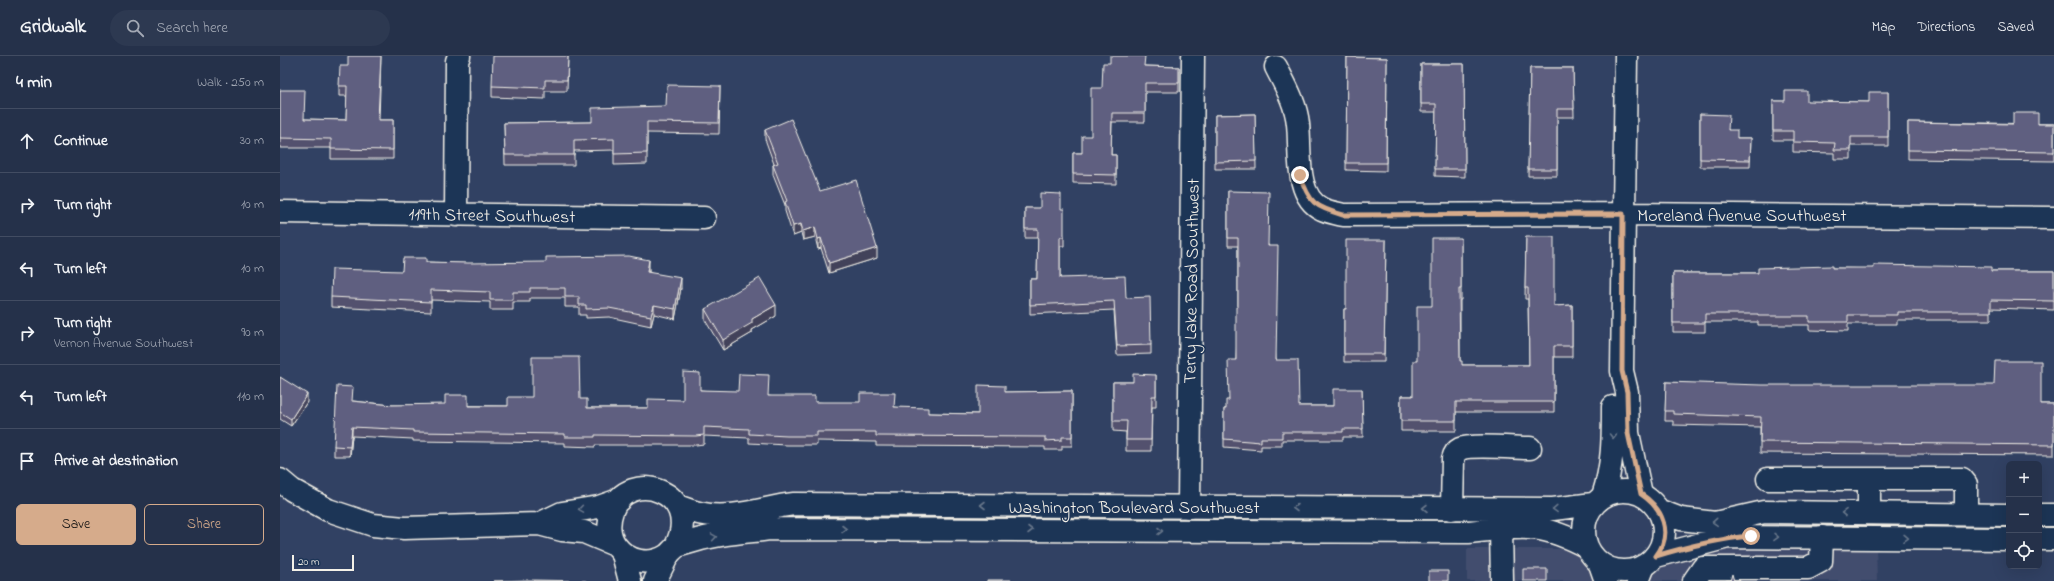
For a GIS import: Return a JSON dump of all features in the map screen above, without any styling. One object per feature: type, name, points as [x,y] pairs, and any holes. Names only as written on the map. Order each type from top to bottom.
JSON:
[{"type":"main road","points":[[456,215],[457,61],[459,56]]},
{"type":"main road","name":"Terry Lake Road Southwest","points":[[1189,507],[1194,56]]},
{"type":"main road","points":[[1626,56],[1622,371],[1627,392],[1628,433],[1641,494]]},
{"type":"main road","name":"Moreland Avenue Southwest","points":[[1276,67],[1292,98],[1298,123],[1300,175],[1306,194],[1320,208],[1343,215],[1623,214],[2054,218]]},
{"type":"main road","name":"119th Street Southwest","points":[[280,212],[704,218]]},
{"type":"main road","points":[[1622,371],[1614,393],[1613,450],[1610,476],[1598,500],[1586,515],[1583,527],[1584,541],[1590,554],[1603,572],[1612,570],[1626,572],[1646,567],[1704,542],[1728,537],[2006,539]]},
{"type":"main road","points":[[1452,509],[1453,459],[1455,454],[1460,449],[1478,447],[1530,448]]},
{"type":"main road","points":[[1869,478],[1869,513]]},
{"type":"main road","points":[[1768,479],[1962,479],[1966,484],[1966,514]]},
{"type":"main road","points":[[284,487],[328,510],[373,525],[404,528],[539,524],[562,530],[584,532],[619,550],[633,560],[645,562],[657,560],[672,551]]},
{"type":"main road","points":[[630,581],[619,550],[610,534],[609,522],[612,510],[619,500],[628,493],[640,489],[652,489],[664,493],[674,500],[680,511],[683,523],[682,535],[655,581]]},
{"type":"main road","points":[[1598,500],[1622,491],[1641,494],[1652,501],[1660,511],[1664,523],[1664,537],[1660,550],[1646,567]]},
{"type":"main road","points":[[539,524],[562,513],[599,507],[619,500]]},
{"type":"main road","name":"Washington Boulevard Southwest","points":[[677,506],[716,516],[731,515],[794,504],[1553,509],[1598,500]]},
{"type":"main road","points":[[1660,511],[1680,519],[1714,523],[1764,512],[2006,515]]},
{"type":"main road","points":[[2042,515],[2054,515]]},
{"type":"main road","name":"Washington Boulevard Southwest","points":[[672,551],[703,539],[770,529],[1468,532],[1525,526],[1543,528],[1563,534],[1587,547]]},
{"type":"main road","points":[[1501,529],[1502,581]]},
{"type":"main road","points":[[1746,537],[1746,568]]},
{"type":"main road","points":[[1694,581],[1703,568],[1808,568],[1821,561],[1822,537]]},
{"type":"main road","points":[[2042,539],[2054,539]]},
{"type":"shaded area","points":[[1673,547],[1876,547],[1877,581],[1647,581],[1647,565]]},
{"type":"shaded area","points":[[1467,549],[1604,549],[1604,581],[1467,581]]},
{"type":"building","points":[[348,56],[381,56],[378,120],[393,120],[393,150],[331,149],[331,139],[280,138],[280,90],[305,90],[304,119],[346,120],[347,86],[339,86],[340,66],[348,66]]},
{"type":"building","points":[[493,56],[568,56],[567,80],[545,80],[545,88],[492,86]]},
{"type":"building","points":[[1110,56],[1145,56],[1144,66],[1179,67],[1179,83],[1145,83],[1145,113],[1112,113],[1111,155],[1116,155],[1116,175],[1073,174],[1073,153],[1082,153],[1082,136],[1091,136],[1091,88],[1102,88],[1103,63],[1110,63]]},
{"type":"building","points":[[1347,57],[1387,58],[1386,163],[1346,163]]},
{"type":"building","points":[[1421,64],[1464,64],[1465,169],[1435,169],[1436,104],[1421,104]]},
{"type":"building","points":[[1530,68],[1573,68],[1574,109],[1557,109],[1557,169],[1528,169]]},
{"type":"building","points":[[667,85],[720,86],[719,123],[647,122],[647,153],[614,154],[614,139],[574,140],[574,155],[505,155],[504,123],[592,122],[592,108],[666,106]]},
{"type":"building","points":[[1785,91],[1807,91],[1807,101],[1869,102],[1869,92],[1888,92],[1888,137],[1851,137],[1851,150],[1834,150],[1835,143],[1793,142],[1793,131],[1773,131],[1773,101],[1785,101]]},
{"type":"building","points":[[2013,113],[2038,113],[2038,124],[2054,124],[2054,152],[1908,150],[1908,122],[2013,124]]},
{"type":"building","points":[[1255,114],[1256,161],[1215,162],[1215,115]]},
{"type":"building","points":[[1700,114],[1729,115],[1728,130],[1737,130],[1737,138],[1751,138],[1750,160],[1700,159]]},
{"type":"building","points":[[791,119],[820,191],[856,180],[877,248],[829,263],[821,238],[818,239],[815,227],[803,231],[801,224],[793,226],[785,202],[787,201],[773,165],[778,163],[765,130]]},
{"type":"building","points":[[1228,191],[1269,192],[1268,246],[1278,246],[1276,360],[1298,360],[1299,406],[1333,406],[1333,389],[1362,389],[1363,429],[1343,429],[1343,432],[1282,432],[1282,438],[1261,438],[1261,442],[1224,439],[1224,409],[1226,409],[1226,400],[1229,400],[1228,360],[1236,360],[1236,307],[1238,307],[1238,238],[1228,238]]},
{"type":"building","points":[[1040,193],[1061,194],[1061,209],[1064,209],[1064,237],[1060,237],[1060,278],[1125,276],[1126,298],[1150,297],[1151,345],[1117,346],[1114,301],[1030,305],[1030,279],[1037,279],[1038,229],[1025,229],[1025,208],[1040,208]]},
{"type":"building","points":[[1526,237],[1554,237],[1554,306],[1572,305],[1572,346],[1554,346],[1554,402],[1456,402],[1456,421],[1401,421],[1401,396],[1413,396],[1413,361],[1417,361],[1417,306],[1432,306],[1432,238],[1461,238],[1461,289],[1459,289],[1460,361],[1462,361],[1462,365],[1529,365],[1528,288],[1525,288]]},
{"type":"building","points":[[1346,240],[1386,240],[1384,354],[1344,354],[1344,309],[1346,309]]},
{"type":"building","points":[[629,256],[649,260],[647,272],[681,278],[675,309],[654,305],[651,316],[609,308],[586,309],[586,305],[579,305],[579,297],[565,297],[565,288],[530,288],[530,292],[513,292],[513,300],[490,300],[490,292],[431,290],[431,302],[331,297],[332,269],[402,271],[403,258],[426,258],[426,262],[468,263],[546,262],[546,257]]},
{"type":"building","points":[[1874,265],[1991,267],[1991,271],[2054,271],[2054,301],[1991,300],[1991,312],[1897,312],[1897,315],[1848,315],[1848,322],[1809,322],[1809,316],[1705,314],[1705,323],[1673,323],[1673,273],[1758,273],[1758,268],[1832,266],[1832,268],[1874,268]]},
{"type":"building","points":[[760,278],[776,305],[752,319],[752,323],[723,340],[705,309]]},
{"type":"building","points":[[532,357],[579,357],[580,399],[587,399],[587,408],[648,408],[648,399],[683,400],[683,372],[700,373],[700,390],[738,391],[739,374],[769,375],[768,396],[815,396],[815,402],[860,402],[860,393],[895,393],[894,407],[928,408],[928,413],[978,414],[978,385],[1005,386],[1005,392],[1072,391],[1072,437],[1062,437],[1062,440],[1045,441],[1045,437],[876,436],[876,432],[817,432],[817,436],[787,436],[749,434],[749,429],[704,427],[704,435],[696,436],[595,435],[595,437],[565,437],[565,434],[413,432],[413,430],[352,427],[350,447],[334,446],[337,386],[353,387],[352,401],[392,405],[445,404],[445,395],[468,395],[468,406],[508,406],[508,397],[532,397]]},
{"type":"building","points":[[1995,361],[2041,361],[2041,404],[2054,404],[2054,445],[1760,442],[1761,417],[1673,414],[1673,411],[1665,411],[1666,382],[1761,385],[1994,385]]},
{"type":"building","points":[[1133,374],[1156,375],[1156,396],[1152,396],[1151,440],[1126,440],[1127,421],[1113,421],[1113,382],[1133,382]]},
{"type":"building","points":[[280,377],[307,394],[291,419],[280,412]]},
{"type":"building","points":[[1523,569],[1547,569],[1547,581],[1523,581]]},
{"type":"building","points":[[1429,571],[1448,571],[1448,581],[1429,581]]},
{"type":"building","points":[[1732,574],[1734,581],[1730,581]]},
{"type":"building","points":[[529,580],[586,581],[494,581]]},
{"type":"building","points":[[1011,580],[1011,581],[987,581]]},
{"type":"route","points":[[1300,175],[1306,194],[1320,208],[1343,215],[1623,214],[1622,371],[1627,392],[1627,418],[1630,448],[1641,494],[1652,501],[1660,511],[1664,523],[1664,537],[1660,550],[1656,556],[1704,542],[1728,537],[1751,536]]}]
